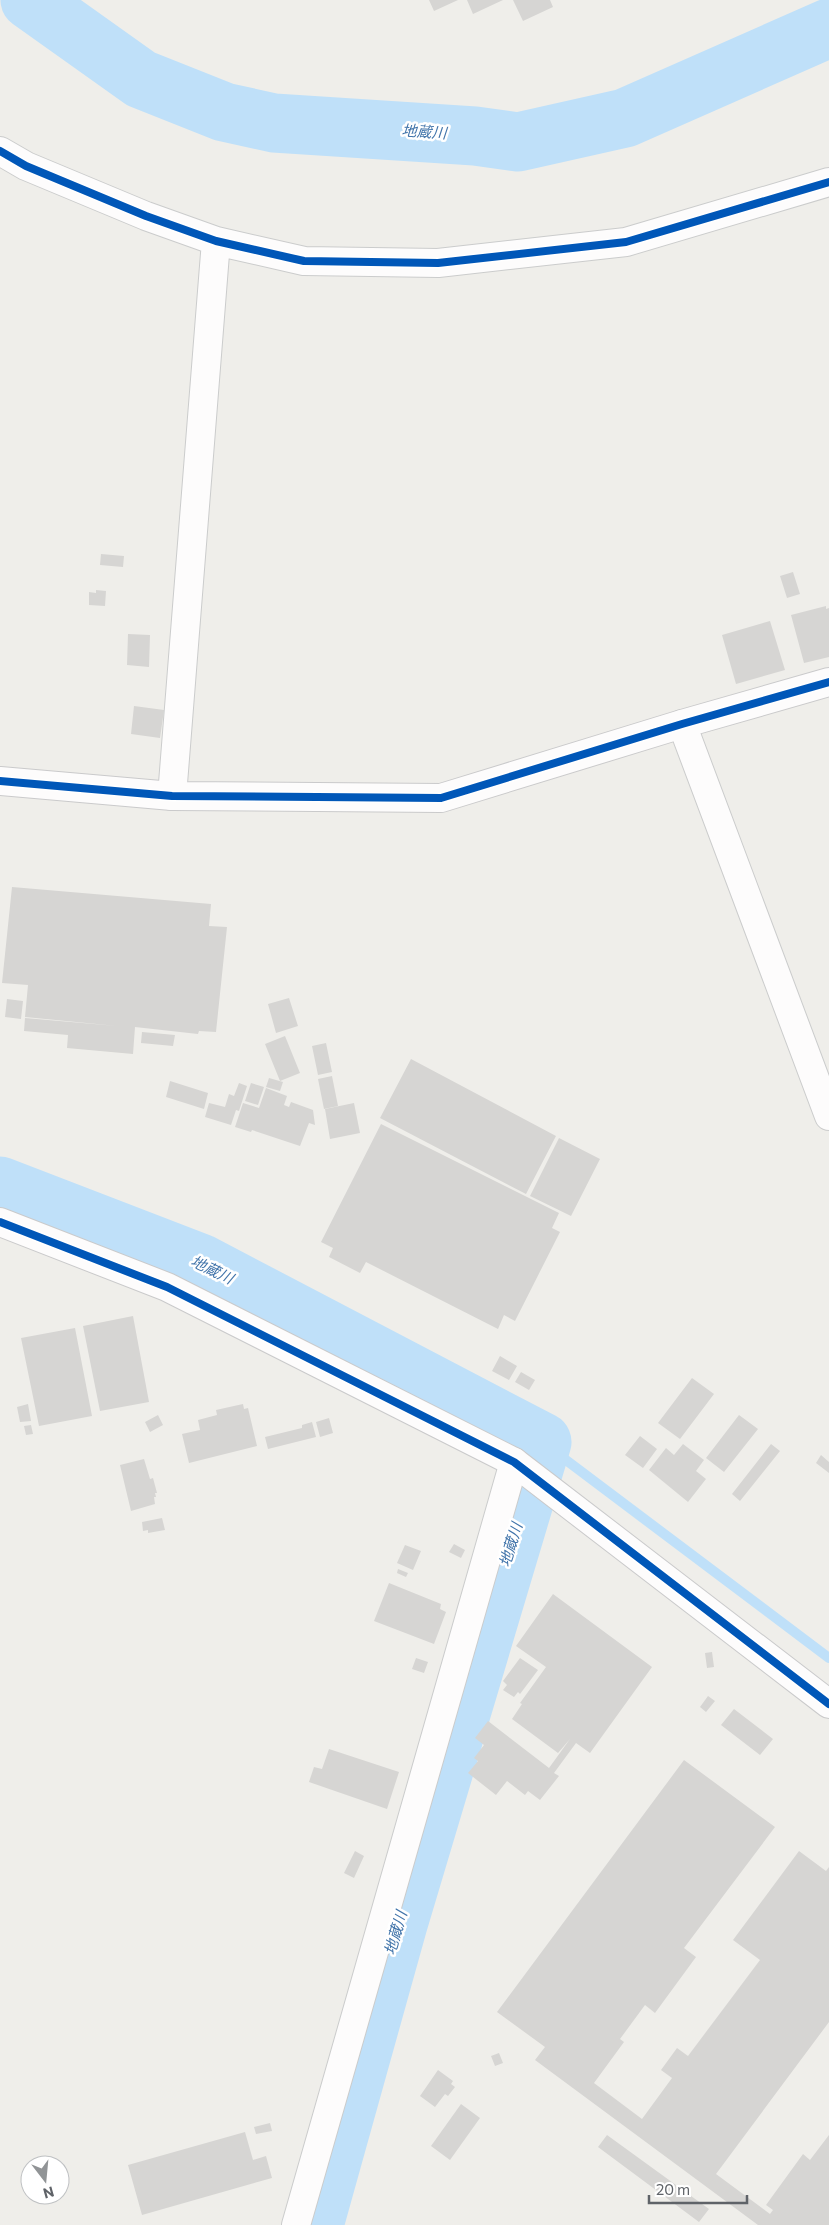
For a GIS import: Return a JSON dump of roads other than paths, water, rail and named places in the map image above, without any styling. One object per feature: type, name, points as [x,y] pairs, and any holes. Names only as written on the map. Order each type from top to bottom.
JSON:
[{"type":"street","points":[[0,151],[26,166],[146,216],[216,241],[304,261],[438,263],[626,242],[829,182]]},
{"type":"street","points":[[172,796],[216,241]]},
{"type":"street","points":[[0,780],[172,796],[441,798],[682,724],[829,682]]},
{"type":"street","points":[[682,724],[829,1116]]},
{"type":"street","points":[[0,1222],[167,1287],[514,1462],[829,1704]]},
{"type":"street","points":[[296,2225],[514,1462]]},
{"type":"waterway","name":"地蔵川","points":[[30,0],[141,79],[224,112],[274,123],[475,136],[518,142],[625,118],[829,28]]},
{"type":"waterway","name":"地蔵川","points":[[0,1186],[200,1263],[542,1442],[398,1924],[314,2225]]},
{"type":"waterway","points":[[542,1442],[829,1658]]}]
